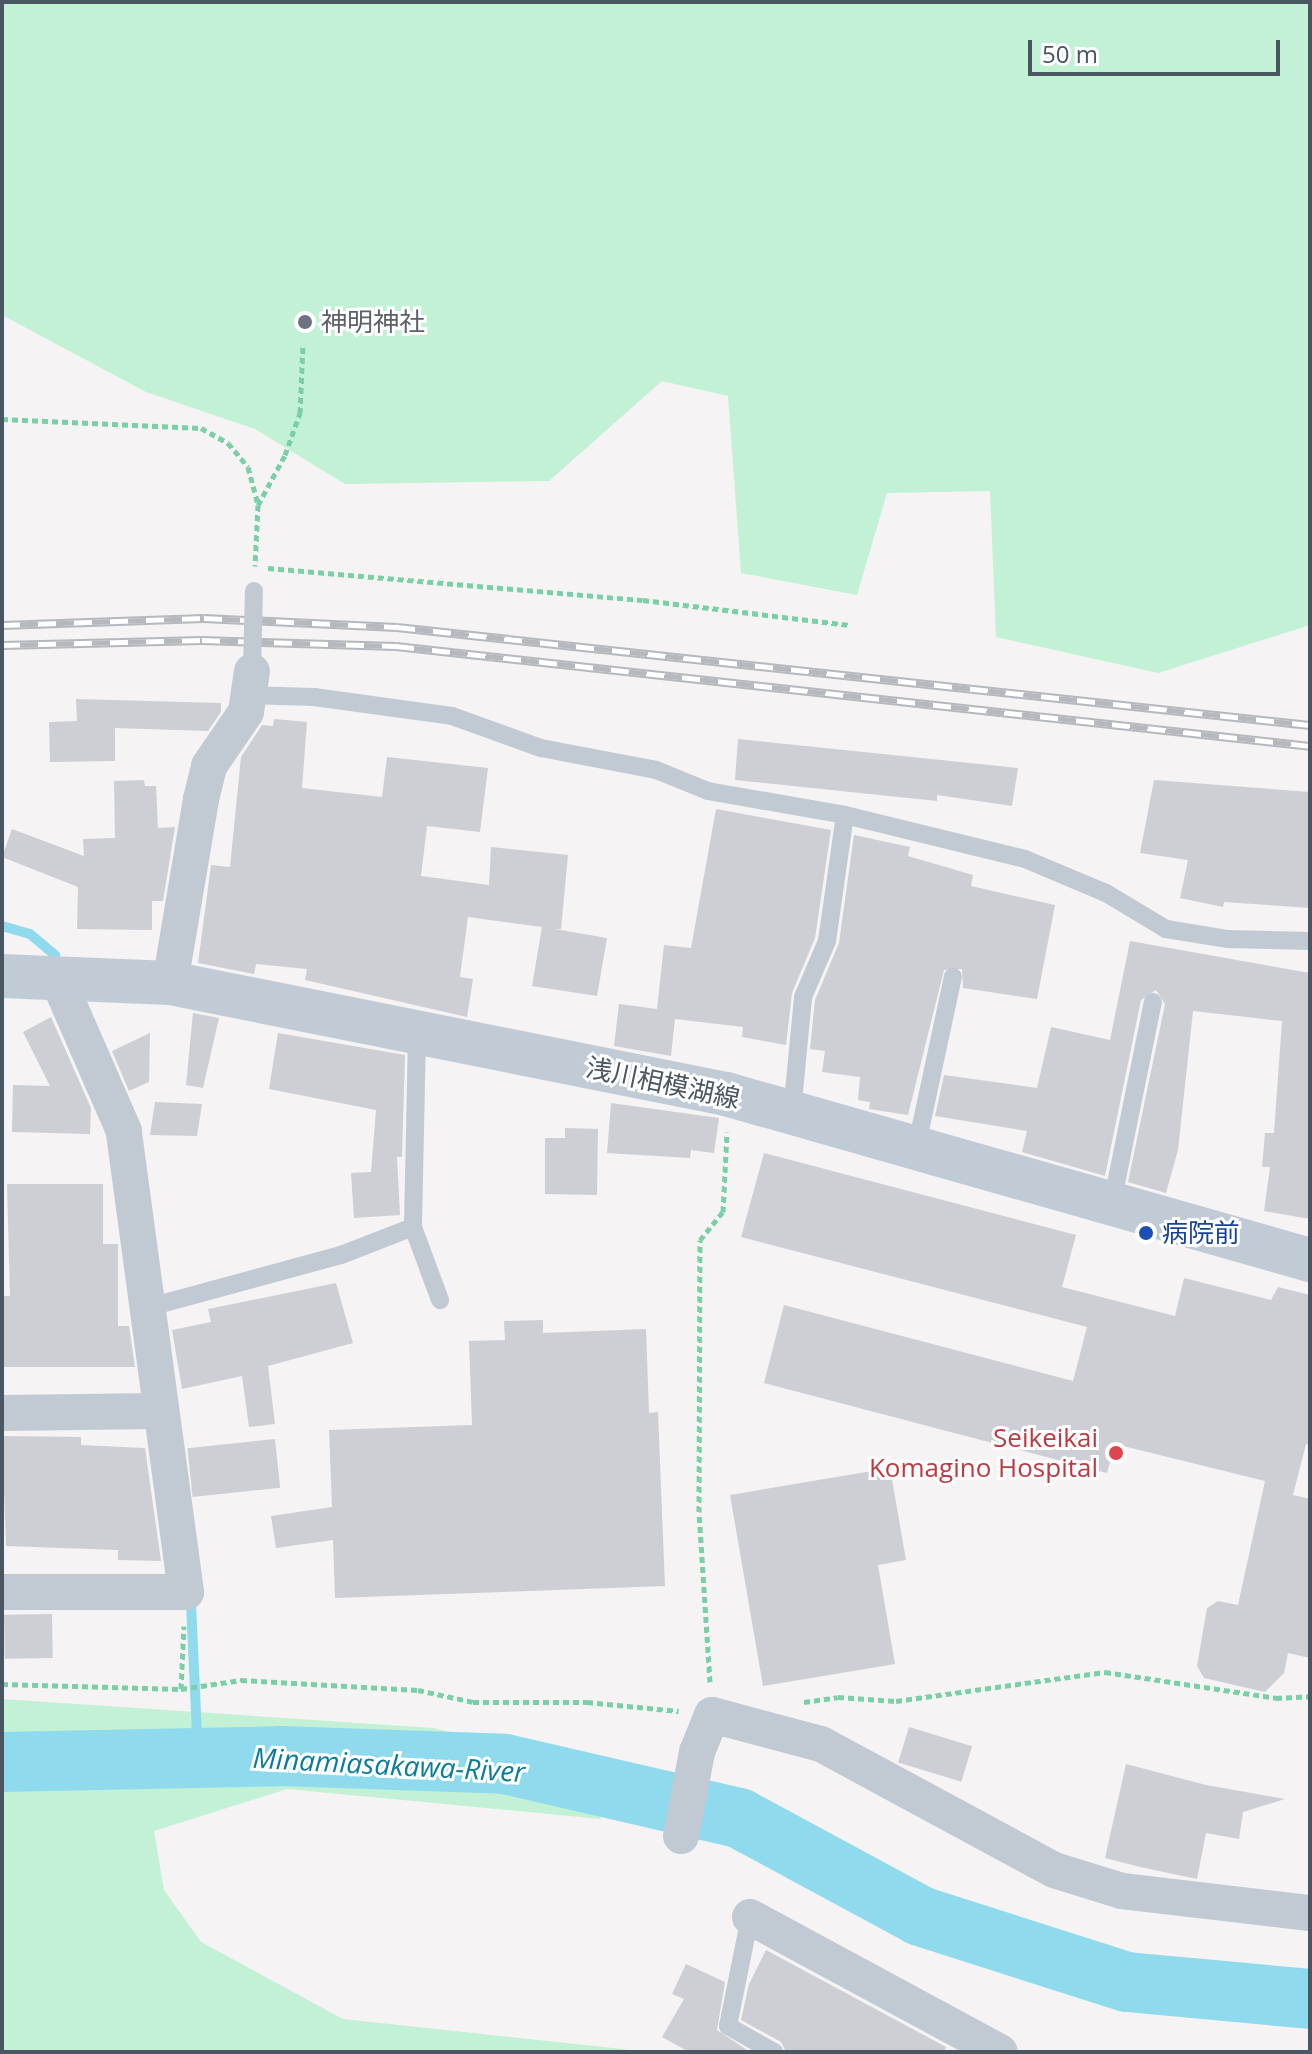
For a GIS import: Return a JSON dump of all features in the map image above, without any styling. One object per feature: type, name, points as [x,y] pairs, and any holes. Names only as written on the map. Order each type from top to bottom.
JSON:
[{"type":"main road","name":"浅川相模湖線","points":[[2,976],[56,975],[170,983],[417,1035],[726,1094],[1310,1260]]},
{"type":"street","points":[[170,983],[206,777],[246,712],[251,683]]},
{"type":"street","points":[[2,1592],[186,1592],[158,1411],[124,1131],[56,975]]},
{"type":"street","points":[[2,1413],[158,1411]]},
{"type":"street","points":[[681,1836],[697,1752],[712,1715],[821,1744],[1054,1870],[1122,1891],[1310,1913]]},
{"type":"street","points":[[750,1917],[1000,2052]]},
{"type":"lane","points":[[254,591],[251,683],[314,697],[452,716],[541,748],[656,770],[708,791],[845,815],[1025,859],[1106,893],[1166,929],[1228,939],[1310,941]]},
{"type":"lane","points":[[792,1112],[803,997],[827,941],[845,815]]},
{"type":"lane","points":[[916,1149],[953,977]]},
{"type":"lane","points":[[1112,1204],[1153,1002]]},
{"type":"lane","points":[[417,1035],[413,1227],[440,1300]]},
{"type":"lane","points":[[146,1308],[341,1255],[413,1227]]},
{"type":"lane","points":[[750,1917],[728,2026],[774,2052]]},
{"type":"path","points":[[258,505],[285,455],[300,413],[303,345]]},
{"type":"path","points":[[2,419],[201,428],[228,443],[248,467],[258,505],[254,591]]},
{"type":"path","points":[[255,565],[320,576],[643,600],[849,625]]},
{"type":"path","points":[[2,1684],[184,1689],[214,1684],[280,1682],[418,1690],[473,1702],[587,1702],[712,1715],[699,1512],[700,1240],[723,1212],[726,1094]]},
{"type":"path","points":[[184,1689],[186,1592]]},
{"type":"path","points":[[791,1703],[838,1697],[896,1701],[1105,1672],[1276,1698],[1310,1696]]},
{"type":"green space","points":[[2,2],[1310,2],[1310,625],[1158,673],[996,637],[990,491],[887,493],[857,595],[741,573],[728,396],[662,381],[549,481],[345,484],[255,429],[146,392],[2,315]]},
{"type":"green space","points":[[2,1699],[433,1728],[577,1764],[601,1819],[287,1789],[154,1831],[164,1890],[201,1942],[343,2019],[650,2052],[2,2052]]},
{"type":"building","points":[[76,699],[221,703],[221,712],[208,731],[115,728],[115,761],[50,762],[49,722],[77,721]]},
{"type":"building","points":[[274,719],[307,722],[302,788],[382,797],[387,757],[488,768],[480,832],[427,826],[421,876],[489,885],[491,847],[568,855],[561,929],[555,929],[607,938],[597,996],[532,986],[542,927],[468,917],[460,977],[473,979],[467,1017],[305,980],[307,969],[256,964],[254,974],[198,963],[211,865],[230,867],[241,757],[262,725],[273,726]]},
{"type":"building","points":[[738,739],[1018,768],[1012,806],[937,795],[937,801],[735,780]]},
{"type":"building","points":[[144,780],[145,786],[156,786],[158,828],[175,827],[163,901],[152,901],[152,930],[77,929],[78,887],[2,857],[12,829],[84,856],[83,839],[115,838],[114,781]]},
{"type":"building","points":[[1154,780],[1310,792],[1310,908],[1224,902],[1223,907],[1180,898],[1188,860],[1140,853]]},
{"type":"building","points":[[716,809],[831,830],[815,938],[792,993],[786,1045],[742,1037],[743,1027],[675,1019],[671,1056],[614,1046],[619,1004],[657,1009],[664,945],[691,948]]},
{"type":"building","points":[[854,835],[910,847],[908,856],[973,875],[971,886],[1055,905],[1037,999],[963,988],[962,969],[944,970],[908,1115],[869,1109],[870,1102],[858,1100],[860,1077],[822,1072],[825,1051],[810,1049],[815,1000],[839,943]]},
{"type":"building","points":[[1130,941],[1310,973],[1310,1219],[1264,1211],[1270,1167],[1262,1167],[1265,1133],[1274,1133],[1282,1021],[1193,1011],[1178,1150],[1166,1193],[1128,1182],[1165,1004],[1156,990],[1141,1000],[1105,1176],[1022,1152],[1027,1131],[935,1116],[944,1075],[1037,1088],[1051,1027],[1110,1040]]},
{"type":"building","points":[[193,1013],[219,1018],[203,1088],[186,1085]]},
{"type":"building","points":[[51,1017],[91,1108],[90,1134],[12,1132],[13,1085],[50,1086],[23,1032]]},
{"type":"building","points":[[150,1033],[149,1082],[129,1091],[112,1051]]},
{"type":"building","points":[[278,1033],[405,1055],[402,1157],[397,1157],[400,1215],[354,1218],[351,1173],[371,1172],[376,1110],[269,1089]]},
{"type":"building","points":[[155,1102],[202,1104],[197,1136],[150,1135]]},
{"type":"building","points":[[611,1103],[719,1118],[714,1153],[691,1150],[690,1158],[607,1153]]},
{"type":"building","points":[[565,1128],[598,1129],[597,1195],[545,1194],[545,1138],[565,1138]]},
{"type":"building","points":[[764,1153],[1076,1235],[1062,1287],[1175,1316],[1184,1278],[1271,1300],[1278,1287],[1310,1295],[1310,1445],[1306,1444],[1293,1495],[1310,1499],[1310,1658],[1288,1653],[1284,1673],[1265,1692],[1204,1678],[1197,1666],[1207,1608],[1218,1601],[1238,1605],[1265,1481],[1115,1444],[1107,1473],[764,1383],[784,1305],[1073,1381],[1087,1327],[741,1237]]},
{"type":"building","points":[[7,1184],[103,1184],[103,1244],[118,1244],[118,1326],[129,1326],[135,1367],[2,1367],[2,1296],[10,1296]]},
{"type":"building","points":[[336,1283],[353,1343],[268,1366],[275,1424],[249,1427],[242,1376],[182,1389],[172,1330],[211,1322],[208,1309]]},
{"type":"building","points":[[543,1320],[543,1333],[646,1329],[649,1413],[658,1412],[665,1586],[335,1598],[333,1540],[276,1548],[271,1516],[332,1507],[329,1430],[472,1425],[469,1341],[505,1340],[504,1321]]},
{"type":"building","points":[[2,1436],[81,1437],[81,1445],[145,1448],[161,1561],[118,1560],[118,1550],[6,1546]]},
{"type":"building","points":[[275,1439],[280,1488],[193,1497],[187,1448]]},
{"type":"building","points":[[890,1468],[906,1560],[878,1565],[895,1664],[763,1686],[730,1495]]},
{"type":"building","points":[[52,1614],[53,1658],[5,1659],[4,1615]]},
{"type":"building","points":[[909,1727],[972,1746],[961,1782],[898,1762]]},
{"type":"building","points":[[1126,1764],[1206,1785],[1285,1799],[1243,1812],[1239,1839],[1206,1833],[1197,1879],[1140,1867],[1105,1858]]},
{"type":"building","points":[[766,1950],[946,2047],[944,2052],[786,2052],[781,2042],[741,2020],[749,1984]]},
{"type":"building","points":[[686,1964],[725,1982],[717,2030],[750,2052],[689,2052],[662,2037],[684,1999],[672,1994]]},
{"type":"waterway","points":[[2,926],[30,934],[55,955]]},
{"type":"waterway","points":[[191,1603],[198,1758]]},
{"type":"waterway","name":"Minamiasakawa-River","points":[[2,1762],[281,1756],[505,1764],[739,1818],[920,1916],[1127,1982],[1310,1999]]},
{"type":"railway","points":[[2,625],[204,618],[397,627],[1310,725]]},
{"type":"railway","points":[[2,645],[202,640],[396,646],[1310,746]]},
{"type":"place","name":"神明神社","points":[[305,322]]},
{"type":"place","name":"病院前","points":[[1146,1233]]},
{"type":"place","name":"Seikeikai Komagino Hospital","points":[[1116,1453]]}]
